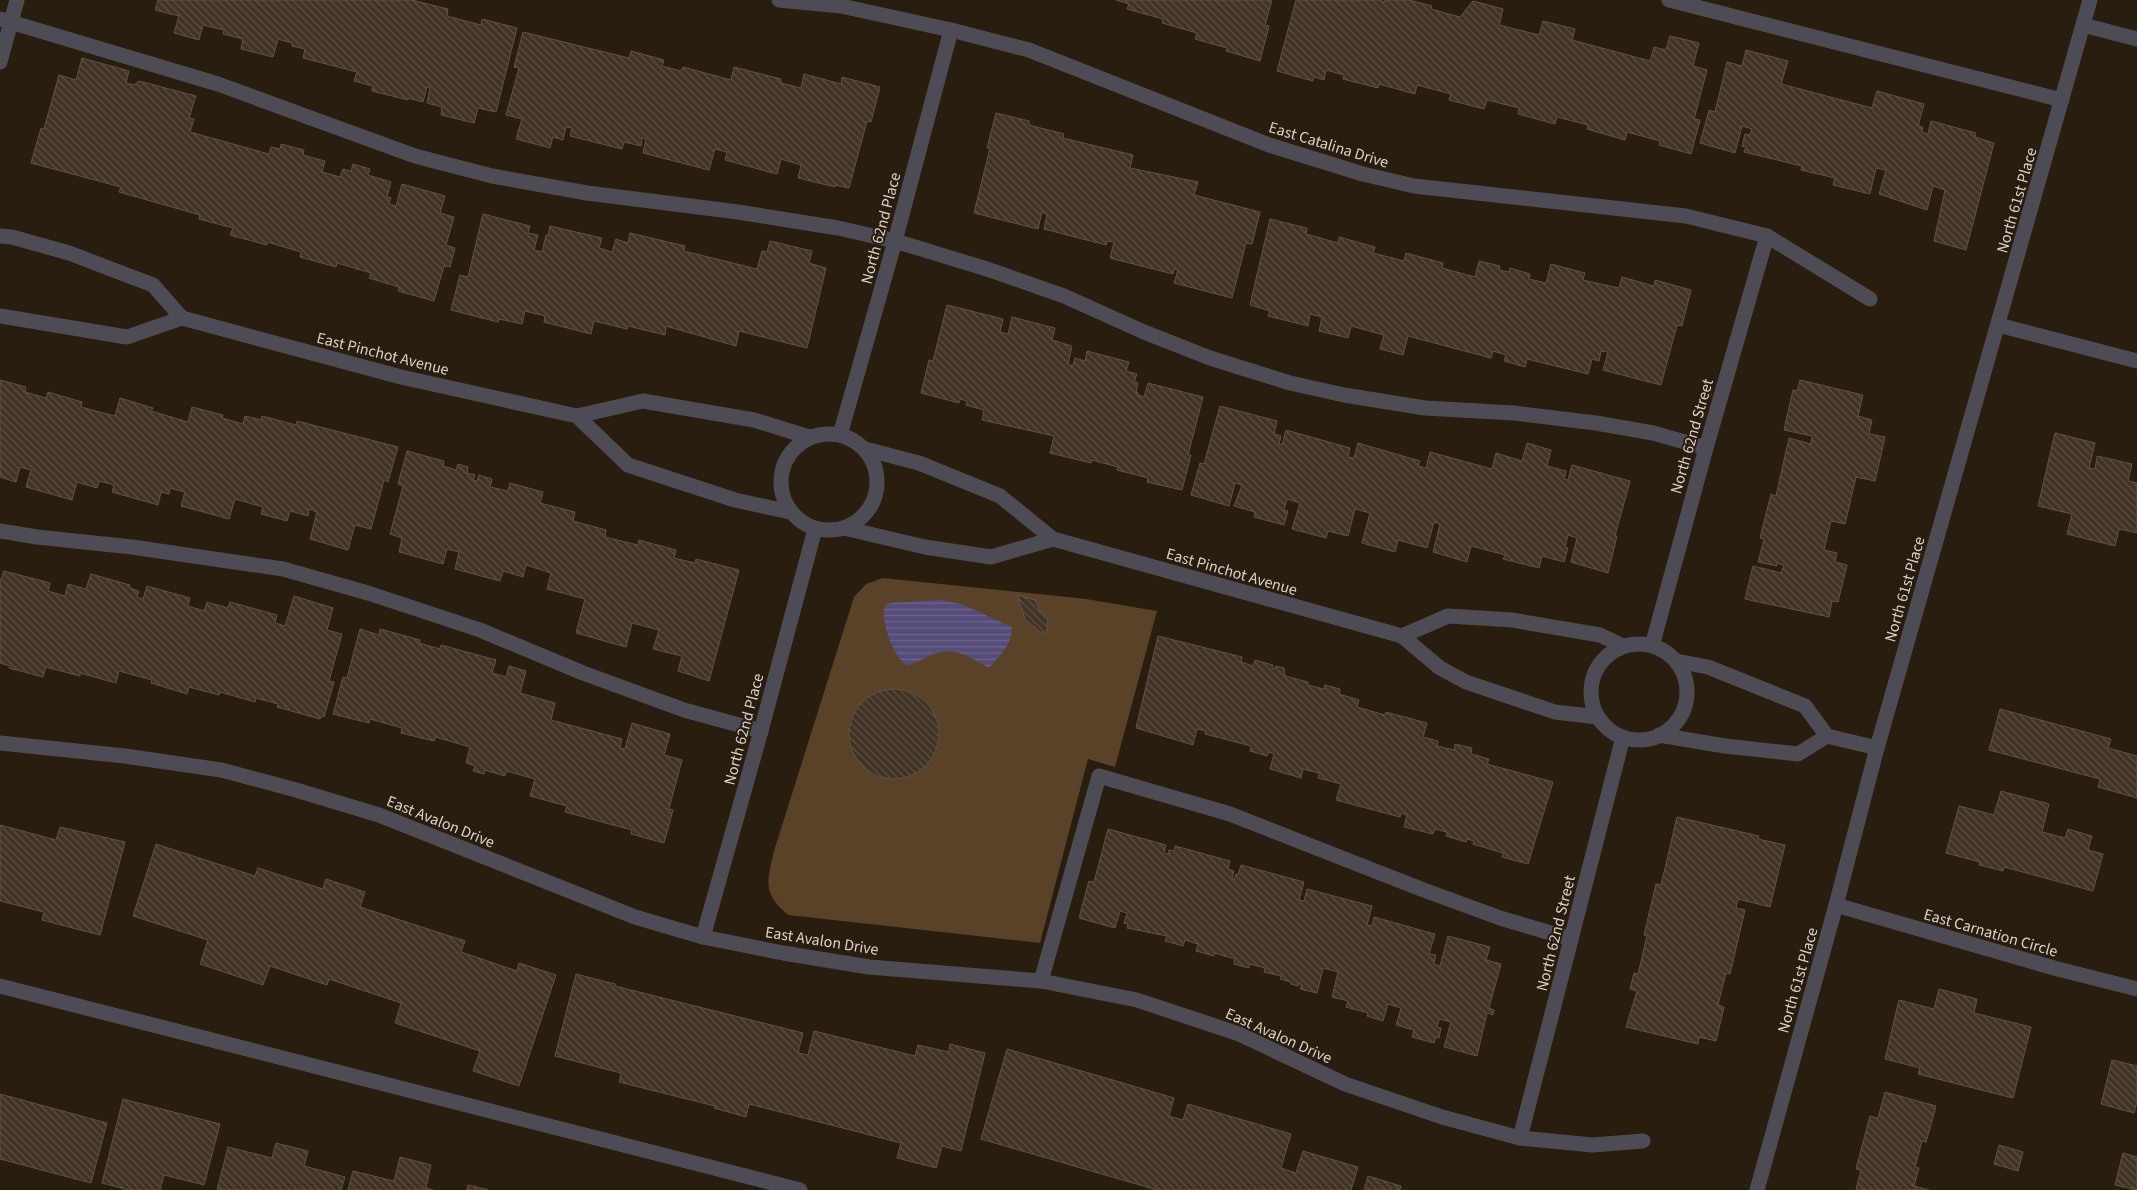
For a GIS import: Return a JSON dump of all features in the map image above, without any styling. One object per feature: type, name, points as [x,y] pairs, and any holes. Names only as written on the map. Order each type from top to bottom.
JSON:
[{"type":"street","points":[[0,62],[6,20],[17,0]]},
{"type":"street","name":"East Catalina Drive","points":[[779,0],[841,6],[951,30],[1029,50],[1269,145],[1363,174],[1414,186],[1686,216],[1767,236],[1870,299]]},
{"type":"street","points":[[1669,0],[2062,100]]},
{"type":"street","name":"North 61st Place","points":[[1757,1190],[1836,906],[1877,748],[2090,0]]},
{"type":"street","points":[[6,20],[218,84],[415,156],[492,176],[587,193],[738,212],[838,228],[895,241],[987,269],[1064,296],[1144,332],[1210,358],[1290,383],[1344,395],[1425,408],[1514,413],[1596,423],[1653,433],[1706,448]]},
{"type":"street","points":[[2083,25],[2137,39]]},
{"type":"street","name":"North 62nd Place","points":[[840,435],[895,241],[951,30]]},
{"type":"street","points":[[0,236],[12,237],[69,254],[153,285],[182,318],[127,337],[0,316]]},
{"type":"street","name":"North 62nd Street","points":[[1652,646],[1767,236]]},
{"type":"street","name":"East Pinchot Avenue","points":[[182,318],[401,377],[577,416],[642,400],[754,420],[809,437]]},
{"type":"street","points":[[1998,325],[2137,361]]},
{"type":"street","points":[[577,416],[628,465],[735,500],[790,512]]},
{"type":"street","points":[[819,434],[840,435],[850,438],[865,449],[874,462],[878,478],[876,494],[869,509],[858,520],[844,528],[834,530],[815,529],[806,525],[790,512],[783,500],[780,485],[781,470],[787,457],[796,445],[809,437],[819,434]]},
{"type":"street","name":"East Pinchot Avenue","points":[[865,449],[919,463],[1000,496],[1053,539],[1402,636],[1440,668],[1466,682],[1555,712],[1598,717]]},
{"type":"street","points":[[844,528],[925,547],[991,557],[1053,539]]},
{"type":"street","name":"North 62nd Place","points":[[703,937],[815,529]]},
{"type":"street","points":[[0,531],[37,537],[132,546],[283,569],[368,593],[480,630],[583,673],[684,710],[761,731]]},
{"type":"street","points":[[1402,636],[1448,616],[1512,620],[1600,635],[1623,646]]},
{"type":"street","points":[[1636,644],[1652,646],[1669,654],[1684,674],[1688,688],[1686,703],[1681,716],[1671,728],[1648,739],[1634,740],[1613,732],[1598,717],[1593,704],[1594,676],[1606,658],[1623,646],[1636,644]]},
{"type":"street","points":[[1676,661],[1708,667],[1805,706],[1827,736],[1877,748]]},
{"type":"street","points":[[1659,735],[1725,746],[1798,754],[1827,736]]},
{"type":"street","name":"North 62nd Street","points":[[1520,1138],[1623,737]]},
{"type":"street","name":"East Avalon Drive","points":[[0,743],[125,756],[221,770],[296,790],[379,815],[635,917],[703,937],[783,953],[869,967],[1041,981],[1137,1000],[1239,1034],[1345,1084],[1442,1117],[1520,1138],[1593,1146],[1643,1140]]},
{"type":"street","points":[[1041,981],[1099,776],[1230,814],[1500,918],[1571,939]]},
{"type":"street","name":"East Carnation Circle","points":[[1836,906],[2054,968],[2137,989]]},
{"type":"street","points":[[0,986],[800,1190]]},
{"type":"shaded area","points":[[883,578],[1086,599],[1157,611],[1115,767],[1088,759],[1040,943],[788,915],[770,893],[768,879],[774,851],[854,597],[866,584]]},
{"type":"shaded area","points":[[940,600],[961,604],[1012,627],[1008,644],[989,668],[968,656],[947,651],[939,652],[906,665],[901,660],[892,646],[886,628],[884,620],[885,606],[890,603]]},
{"type":"building","points":[[158,0],[412,0],[448,9],[447,16],[481,25],[482,19],[517,28],[496,112],[478,108],[474,123],[441,115],[442,107],[427,103],[430,88],[427,87],[423,102],[372,91],[373,86],[354,81],[357,72],[303,58],[305,49],[292,46],[292,43],[278,39],[273,57],[241,49],[243,39],[223,34],[224,30],[203,25],[199,40],[174,33],[179,16],[155,10]]},
{"type":"building","points":[[1116,0],[1272,0],[1265,25],[1269,26],[1260,61],[1226,51],[1227,48],[1195,39],[1197,33],[1162,23],[1163,19],[1127,9],[1129,4]]},
{"type":"building","points":[[1296,0],[1378,0],[1385,2],[1385,0],[1409,0],[1432,6],[1431,9],[1460,17],[1473,1],[1503,9],[1499,25],[1539,35],[1543,21],[1575,29],[1572,40],[1650,61],[1654,47],[1666,50],[1670,36],[1699,43],[1693,66],[1707,70],[1694,119],[1700,120],[1691,154],[1659,145],[1660,141],[1627,132],[1625,140],[1587,129],[1588,125],[1557,117],[1555,124],[1518,114],[1519,108],[1487,100],[1484,109],[1449,100],[1451,94],[1417,85],[1415,94],[1379,84],[1378,88],[1343,79],[1344,75],[1326,70],[1324,80],[1314,77],[1313,81],[1277,71]]},
{"type":"building","points":[[523,32],[629,58],[631,51],[664,60],[662,66],[681,71],[683,67],[731,80],[734,67],[781,79],[781,83],[801,88],[804,74],[841,84],[842,77],[880,87],[871,122],[867,121],[849,188],[835,185],[835,187],[798,178],[801,165],[781,159],[777,174],[725,160],[727,152],[715,149],[709,170],[643,153],[646,139],[642,138],[641,146],[624,142],[622,149],[570,136],[572,128],[566,127],[563,140],[553,137],[550,148],[516,139],[522,119],[506,115],[519,68],[514,67]]},
{"type":"building","points":[[1746,50],[1788,61],[1781,84],[1872,108],[1877,91],[1924,104],[1918,126],[1923,127],[1922,132],[1928,134],[1931,121],[1976,133],[1975,137],[1994,143],[1966,250],[1934,241],[1945,190],[1933,186],[1927,210],[1879,194],[1886,170],[1876,168],[1870,194],[1833,185],[1835,178],[1801,170],[1802,166],[1744,152],[1746,147],[1742,146],[1745,134],[1750,135],[1752,129],[1742,126],[1735,153],[1700,143],[1709,110],[1715,112],[1727,62],[1742,66]]},
{"type":"building","points":[[82,58],[129,71],[126,83],[134,85],[139,81],[196,96],[189,118],[194,119],[190,132],[269,154],[271,147],[280,149],[281,144],[304,150],[303,155],[325,161],[322,172],[340,177],[343,169],[351,171],[353,164],[370,169],[368,175],[391,182],[387,197],[391,198],[389,204],[396,206],[402,184],[445,196],[440,213],[454,217],[446,245],[455,248],[450,267],[444,266],[434,301],[398,291],[399,287],[369,278],[371,273],[337,263],[336,267],[300,257],[301,252],[267,242],[267,245],[230,235],[233,228],[199,219],[200,215],[119,192],[121,187],[31,163],[41,128],[44,129],[59,75],[76,80]]},
{"type":"building","points":[[996,113],[1029,121],[1029,125],[1064,134],[1063,138],[1133,155],[1130,168],[1198,182],[1194,195],[1260,212],[1252,244],[1246,243],[1232,298],[1174,283],[1178,270],[1174,269],[1173,274],[1110,258],[1114,242],[1107,241],[1106,245],[1044,229],[1047,214],[1042,212],[1038,229],[974,213],[990,148],[987,148]]},
{"type":"building","points":[[483,214],[530,226],[528,233],[538,235],[534,250],[542,252],[550,226],[602,238],[599,248],[612,252],[616,239],[628,243],[630,233],[685,246],[684,251],[757,269],[762,251],[767,252],[770,241],[812,251],[809,263],[826,268],[807,348],[739,331],[736,346],[666,326],[665,335],[628,326],[627,329],[594,321],[591,334],[544,322],[545,316],[525,311],[522,324],[499,319],[498,322],[451,310],[460,275],[468,277]]},
{"type":"building","points":[[1270,219],[1307,228],[1306,234],[1338,243],[1339,237],[1375,247],[1373,253],[1404,261],[1406,253],[1443,263],[1442,268],[1475,277],[1479,261],[1500,266],[1499,270],[1509,272],[1510,268],[1530,274],[1529,279],[1546,283],[1551,264],[1585,273],[1583,280],[1619,288],[1622,277],[1654,286],[1655,280],[1691,290],[1682,326],[1677,325],[1661,385],[1603,370],[1608,352],[1601,351],[1599,361],[1592,359],[1588,374],[1527,359],[1525,367],[1504,361],[1506,355],[1493,351],[1491,358],[1408,336],[1403,355],[1380,349],[1384,335],[1351,326],[1348,338],[1319,331],[1322,317],[1310,314],[1308,326],[1268,316],[1270,311],[1250,305]]},
{"type":"building","points":[[947,305],[1003,319],[1000,332],[1008,334],[1012,317],[1055,328],[1052,340],[1072,346],[1068,364],[1073,366],[1075,358],[1085,361],[1087,351],[1129,362],[1126,371],[1137,374],[1134,382],[1138,383],[1136,392],[1138,395],[1144,397],[1148,383],[1203,397],[1188,455],[1191,455],[1182,490],[1147,482],[1148,478],[1117,470],[1118,467],[1092,460],[1091,463],[1050,453],[1054,436],[982,420],[984,410],[966,405],[967,401],[960,399],[959,403],[921,393],[929,360],[933,361]]},
{"type":"building","points":[[0,380],[26,387],[25,392],[46,398],[48,392],[82,402],[81,407],[115,416],[120,398],[153,408],[151,411],[188,422],[192,407],[223,415],[222,418],[243,424],[245,416],[261,420],[262,416],[296,425],[297,421],[398,447],[388,482],[384,480],[371,529],[355,525],[348,550],[310,539],[317,512],[309,509],[308,516],[290,511],[287,521],[261,514],[263,507],[235,499],[229,519],[181,506],[185,492],[170,488],[169,494],[161,492],[158,505],[112,492],[114,485],[99,481],[97,488],[77,482],[72,500],[26,487],[31,470],[20,467],[16,482],[0,477]]},
{"type":"building","points":[[1800,380],[1863,395],[1858,416],[1872,420],[1869,434],[1885,437],[1875,481],[1856,477],[1845,524],[1831,521],[1824,550],[1837,553],[1835,562],[1847,565],[1838,602],[1832,601],[1829,617],[1745,599],[1753,566],[1781,573],[1784,565],[1777,563],[1777,566],[1758,562],[1764,539],[1760,538],[1771,494],[1776,496],[1789,438],[1811,444],[1812,436],[1784,430],[1793,390],[1797,391]]},
{"type":"building","points":[[1220,406],[1277,421],[1274,434],[1281,436],[1279,444],[1282,445],[1286,430],[1350,448],[1348,457],[1354,458],[1358,443],[1420,461],[1418,466],[1426,468],[1430,452],[1492,469],[1496,453],[1522,461],[1527,443],[1551,450],[1547,466],[1566,471],[1564,479],[1568,480],[1572,465],[1630,481],[1615,536],[1617,536],[1608,573],[1571,562],[1577,538],[1568,535],[1565,547],[1568,548],[1564,562],[1542,556],[1539,568],[1503,559],[1505,555],[1471,546],[1467,562],[1433,552],[1440,524],[1434,522],[1427,548],[1398,540],[1395,552],[1362,543],[1370,513],[1355,509],[1348,536],[1328,531],[1326,538],[1292,529],[1300,503],[1287,499],[1284,510],[1288,511],[1284,525],[1254,517],[1255,512],[1234,506],[1242,485],[1235,483],[1229,506],[1191,495],[1200,463],[1204,464]]},
{"type":"building","points":[[2055,433],[2095,443],[2089,468],[2095,469],[2097,456],[2132,464],[2128,481],[2137,483],[2137,533],[2119,529],[2115,546],[2067,534],[2072,514],[2038,506]]},
{"type":"building","points":[[407,451],[444,461],[443,466],[456,470],[458,464],[468,467],[467,473],[475,475],[473,480],[477,481],[479,475],[492,479],[490,487],[508,491],[510,483],[543,492],[540,503],[575,512],[573,521],[606,530],[605,537],[638,545],[639,540],[676,550],[674,558],[695,563],[696,559],[739,570],[709,681],[678,671],[682,656],[653,649],[659,630],[632,623],[626,647],[576,633],[585,599],[547,589],[551,573],[526,565],[523,577],[503,571],[500,581],[455,569],[459,552],[447,549],[443,564],[399,552],[402,538],[390,534],[403,486],[398,484]]},
{"type":"building","points":[[4,571],[50,583],[48,591],[65,596],[68,584],[86,589],[91,574],[130,585],[130,588],[139,591],[137,597],[143,599],[147,586],[190,598],[188,606],[204,611],[207,602],[228,608],[230,602],[277,615],[275,623],[285,626],[294,596],[333,608],[327,630],[342,634],[329,681],[334,682],[324,717],[322,716],[320,719],[277,707],[278,704],[256,698],[255,702],[220,692],[219,695],[189,687],[187,694],[151,683],[152,680],[119,671],[116,683],[80,673],[80,676],[46,667],[43,677],[9,668],[10,666],[0,663],[0,582]]},
{"type":"building","points":[[1017,595],[1035,600],[1040,611],[1048,618],[1046,635],[1025,619]]},
{"type":"building","points":[[360,629],[379,635],[380,629],[420,640],[419,643],[440,649],[441,645],[496,660],[492,673],[506,677],[509,666],[526,671],[520,693],[555,703],[551,720],[622,739],[620,748],[625,749],[632,723],[670,734],[664,755],[682,760],[669,809],[673,810],[664,843],[631,834],[632,830],[565,812],[567,806],[530,796],[535,779],[506,771],[505,776],[485,770],[484,774],[473,771],[475,766],[466,763],[470,747],[435,737],[434,741],[401,733],[402,728],[370,719],[369,723],[333,714],[343,677],[347,678]]},
{"type":"building","points":[[1158,636],[1242,657],[1241,662],[1253,666],[1255,660],[1273,665],[1272,669],[1276,666],[1284,668],[1285,676],[1308,682],[1308,685],[1324,689],[1325,685],[1340,689],[1339,694],[1359,700],[1357,707],[1385,715],[1386,712],[1427,723],[1423,737],[1438,741],[1437,746],[1454,750],[1455,744],[1472,748],[1471,754],[1489,759],[1487,764],[1553,782],[1528,864],[1502,857],[1503,853],[1473,844],[1474,841],[1467,839],[1466,842],[1446,836],[1447,832],[1435,829],[1433,834],[1404,827],[1407,815],[1401,813],[1400,817],[1336,800],[1341,784],[1318,778],[1319,773],[1303,769],[1301,778],[1270,769],[1274,754],[1268,752],[1267,756],[1250,751],[1251,746],[1205,734],[1206,731],[1197,729],[1193,745],[1136,728]]},
{"type":"building","points":[[894,689],[911,692],[926,702],[936,717],[939,734],[936,751],[926,766],[911,776],[894,779],[877,776],[862,766],[852,751],[849,734],[852,717],[862,702],[877,692]]},
{"type":"building","points":[[2000,709],[2111,739],[2108,748],[2137,756],[2137,798],[2098,787],[2100,779],[1989,750]]},
{"type":"building","points":[[2001,791],[2049,804],[2042,832],[2065,838],[2068,829],[2092,836],[2088,850],[2103,854],[2093,891],[2004,867],[2003,871],[1979,865],[1980,862],[1946,853],[1959,806],[1994,815]]},
{"type":"building","points":[[1677,817],[1759,836],[1758,839],[1785,845],[1770,907],[1738,899],[1736,908],[1745,910],[1730,974],[1726,973],[1718,1005],[1724,1007],[1716,1041],[1699,1037],[1698,1044],[1626,1027],[1637,991],[1630,989],[1634,973],[1638,974],[1647,936],[1644,935],[1656,884],[1661,885]]},
{"type":"building","points":[[0,825],[56,840],[60,827],[125,842],[100,935],[42,920],[44,912],[0,901]]},
{"type":"building","points":[[1108,829],[1166,845],[1164,853],[1168,854],[1169,850],[1174,851],[1175,846],[1230,861],[1228,869],[1234,871],[1232,879],[1234,880],[1236,874],[1238,875],[1241,865],[1304,882],[1299,900],[1304,901],[1307,889],[1372,906],[1367,925],[1372,926],[1374,917],[1435,934],[1429,954],[1436,955],[1434,964],[1440,966],[1448,936],[1490,947],[1486,960],[1501,964],[1489,1008],[1494,1010],[1493,1015],[1487,1013],[1477,1056],[1444,1047],[1451,1022],[1439,1019],[1437,1027],[1441,1028],[1439,1038],[1436,1037],[1434,1043],[1412,1037],[1414,1030],[1396,1025],[1401,1008],[1388,1004],[1383,1021],[1367,1016],[1368,1013],[1346,1007],[1348,1001],[1332,997],[1338,972],[1323,968],[1317,993],[1300,989],[1302,984],[1298,986],[1291,984],[1291,982],[1280,979],[1281,976],[1264,972],[1265,968],[1250,964],[1249,968],[1234,964],[1235,959],[1214,953],[1214,956],[1196,951],[1198,944],[1185,940],[1183,946],[1165,941],[1167,936],[1127,928],[1128,924],[1124,923],[1127,913],[1120,911],[1115,928],[1079,918],[1089,881],[1094,882]]},
{"type":"building","points":[[156,844],[255,876],[258,868],[323,889],[326,879],[365,892],[360,907],[465,941],[461,952],[517,971],[519,963],[556,975],[519,1086],[473,1071],[480,1051],[395,1023],[401,1003],[329,979],[327,985],[270,966],[263,985],[200,964],[208,940],[133,916]]},
{"type":"building","points":[[576,974],[615,984],[615,986],[803,1033],[798,1053],[808,1055],[814,1031],[915,1056],[918,1045],[949,1052],[950,1044],[985,1053],[961,1151],[942,1146],[936,1168],[897,1158],[901,1143],[749,1104],[746,1117],[714,1108],[715,1106],[619,1082],[621,1073],[555,1056]]},
{"type":"building","points":[[1939,989],[1977,999],[1974,1013],[2031,1027],[2013,1098],[1918,1074],[1920,1068],[1885,1059],[1899,1000],[1934,1009]]},
{"type":"building","points":[[1007,1049],[1174,1098],[1169,1116],[1183,1120],[1188,1104],[1291,1134],[1281,1168],[1296,1173],[1303,1151],[1358,1167],[1351,1190],[1157,1190],[981,1139]]},
{"type":"building","points":[[2112,1060],[2137,1066],[2137,1101],[2134,1113],[2101,1104]]},
{"type":"building","points":[[1885,1092],[1936,1106],[1926,1142],[1922,1141],[1915,1167],[1919,1168],[1914,1186],[1929,1190],[1856,1190],[1861,1170],[1856,1169],[1870,1116],[1878,1118]]},
{"type":"building","points":[[0,1094],[107,1123],[91,1183],[0,1159]]},
{"type":"building","points":[[123,1099],[220,1124],[204,1185],[164,1175],[160,1190],[128,1190],[102,1183]]},
{"type":"building","points":[[276,1143],[308,1151],[304,1166],[345,1177],[341,1190],[217,1190],[228,1147],[272,1158]]},
{"type":"building","points":[[1999,1145],[2023,1152],[2018,1171],[1994,1164]]},
{"type":"building","points":[[2123,1153],[2137,1157],[2137,1190],[2115,1185]]},
{"type":"building","points":[[400,1157],[431,1165],[426,1188],[433,1190],[348,1190],[353,1171],[394,1181]]},
{"type":"building","points":[[1368,1176],[1401,1186],[1400,1190],[1364,1190]]},
{"type":"building","points":[[468,1185],[488,1190],[467,1190]]}]
